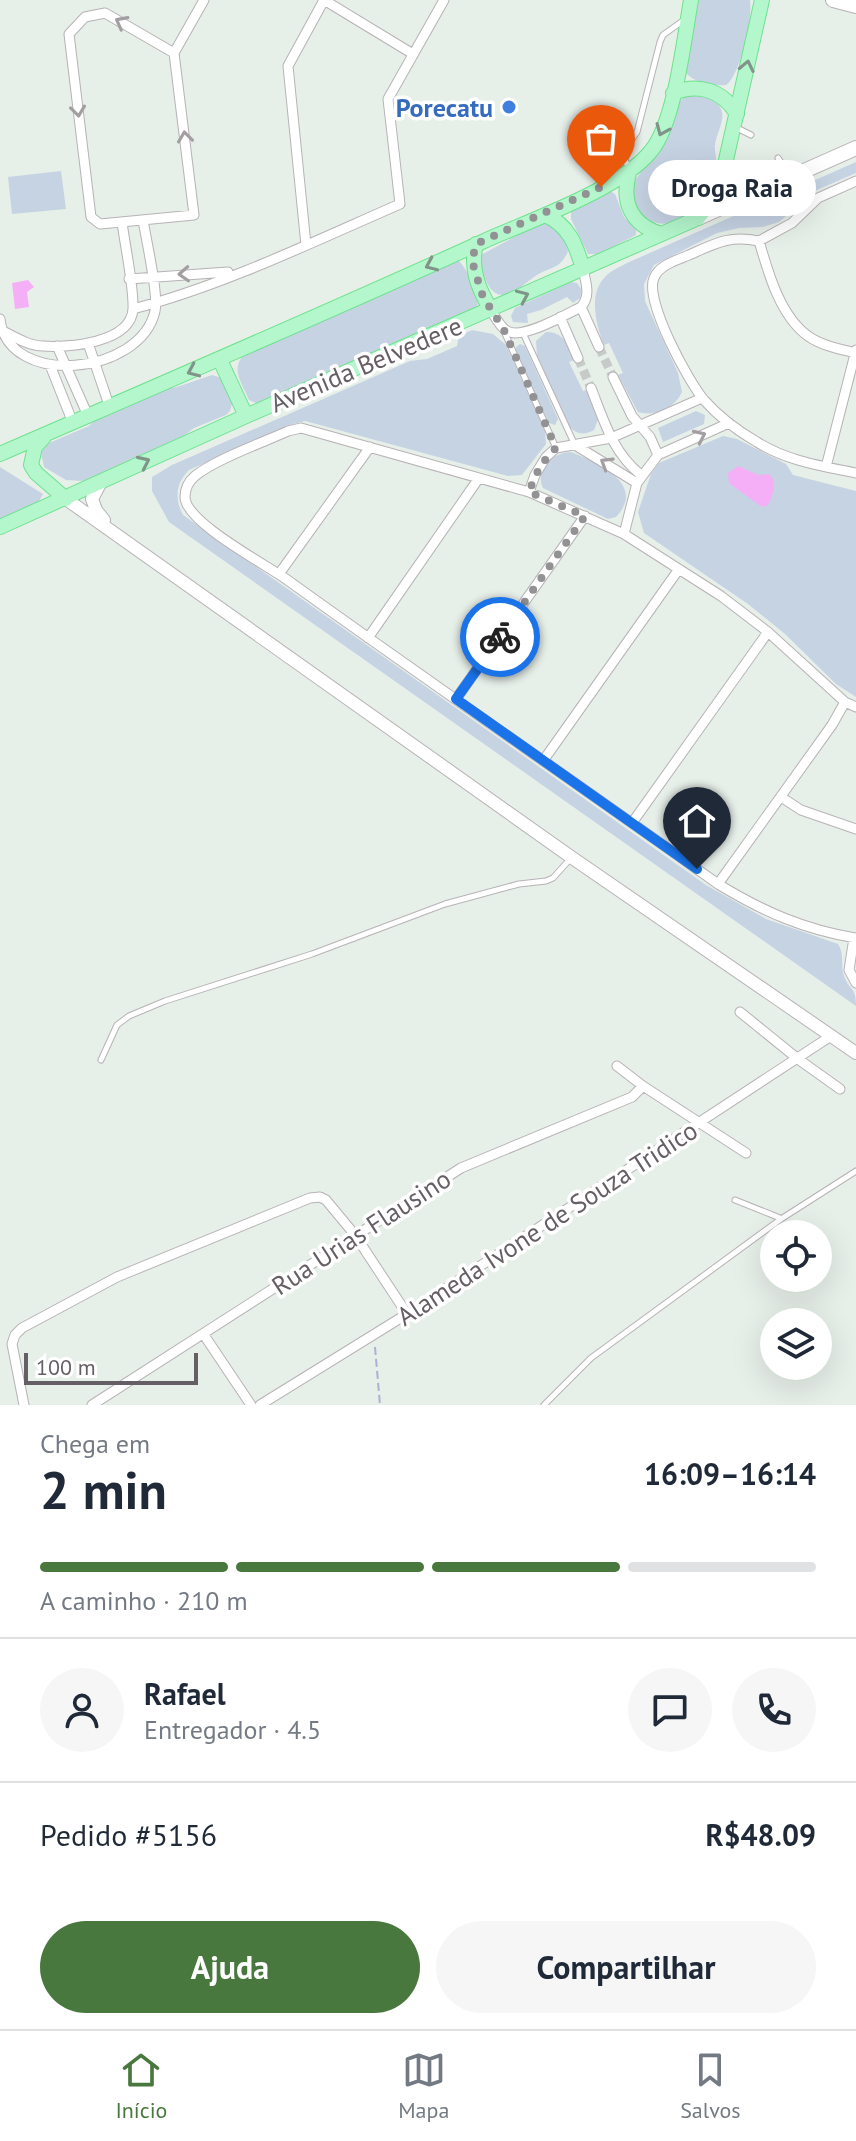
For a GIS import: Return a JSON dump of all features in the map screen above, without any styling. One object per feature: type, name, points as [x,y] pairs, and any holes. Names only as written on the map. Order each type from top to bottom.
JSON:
[{"type":"main road","points":[[0,454],[89,418],[545,215],[629,172],[654,149],[667,119],[691,0]]},
{"type":"main road","points":[[698,218],[719,191],[762,0]]},
{"type":"main road","points":[[833,0],[856,6]]},
{"type":"main road","points":[[673,93],[704,88],[724,97],[736,120]]},
{"type":"main road","points":[[698,218],[856,148]]},
{"type":"main road","points":[[629,172],[626,199],[630,212],[649,230],[661,234]]},
{"type":"main road","points":[[545,215],[558,220],[567,229],[583,269]]},
{"type":"main road","name":"Avenida Belvedere","points":[[0,527],[698,218]]},
{"type":"main road","points":[[476,244],[473,271],[491,310]]},
{"type":"main road","points":[[220,360],[246,416]]},
{"type":"main road","points":[[47,434],[35,447],[31,465],[66,499]]},
{"type":"street","points":[[174,53],[105,13],[85,17],[69,34],[91,217],[100,224],[194,215],[174,53],[204,0]]},
{"type":"street","points":[[306,245],[288,66],[324,0],[413,54]]},
{"type":"street","points":[[133,309],[240,271],[400,204],[388,99],[444,0]]},
{"type":"street","points":[[856,181],[818,198],[792,223],[759,241],[728,238],[671,263],[659,270],[653,279],[651,291],[679,359],[702,398],[729,423],[759,444],[787,457],[856,473]]},
{"type":"street","points":[[0,319],[1,331],[9,345],[24,356],[50,365],[94,362],[127,352],[145,337],[157,303],[143,220]]},
{"type":"street","points":[[1,331],[41,347],[105,340],[120,330],[133,309],[122,222]]},
{"type":"street","points":[[759,241],[774,285],[789,314],[806,335],[826,345],[856,351],[826,467]]},
{"type":"street","points":[[491,310],[511,334],[523,333],[560,317],[581,307],[588,296],[583,269]]},
{"type":"street","points":[[129,279],[240,271]]},
{"type":"street","points":[[581,307],[599,347]]},
{"type":"street","points":[[560,317],[578,358]]},
{"type":"street","points":[[88,343],[110,408]]},
{"type":"street","points":[[57,346],[89,418]]},
{"type":"street","points":[[50,365],[73,423]]},
{"type":"street","points":[[613,377],[632,416],[653,442],[658,455]]},
{"type":"street","points":[[591,388],[611,438],[639,479]]},
{"type":"street","points":[[529,492],[546,457],[556,448],[611,438],[702,398]]},
{"type":"street","points":[[624,534],[639,479],[658,455],[729,423]]},
{"type":"street","points":[[856,707],[845,702],[768,632],[721,596],[624,534],[529,492],[301,428],[288,431],[196,475],[188,484],[186,507],[197,519],[718,884],[786,920],[855,938],[849,970],[856,983]]},
{"type":"street","points":[[574,444],[639,479]]},
{"type":"street","points":[[279,574],[370,447]]},
{"type":"street","points":[[368,638],[479,478]]},
{"type":"street","points":[[101,482],[92,499],[96,510],[115,531]]},
{"type":"street","points":[[66,499],[571,857],[856,1053]]},
{"type":"street","points":[[456,699],[585,516]]},
{"type":"street","points":[[543,761],[679,569]]},
{"type":"street","points":[[632,823],[768,632]]},
{"type":"street","points":[[718,884],[845,702]]},
{"type":"street","points":[[781,797],[801,810],[856,829]]},
{"type":"street","points":[[740,1012],[840,1089]]},
{"type":"street","name":"Alameda Ivone de Souza Tridico","points":[[260,1405],[407,1314],[831,1036]]},
{"type":"street","points":[[617,1066],[746,1153]]},
{"type":"street","name":"Rua Urias Flausino","points":[[92,1405],[461,1168],[632,1097],[643,1086]]},
{"type":"street","points":[[24,1405],[12,1344],[22,1328],[117,1277],[310,1198],[326,1200],[355,1235],[407,1314]]},
{"type":"street","points":[[204,1335],[251,1405]]},
{"type":"lane","points":[[629,172],[622,153],[637,132],[660,42],[673,26],[688,18]]},
{"type":"lane","points":[[736,120],[751,135]]},
{"type":"lane","points":[[778,158],[791,177]]},
{"type":"lane","points":[[503,328],[556,448]]},
{"type":"lane","points":[[523,333],[574,444]]},
{"type":"lane","points":[[101,1060],[117,1025],[129,1016],[165,1001],[312,954],[445,904],[519,884],[546,881],[553,878],[571,857]]},
{"type":"lane","points":[[544,1405],[591,1358],[781,1219],[856,1171]]},
{"type":"lane","points":[[735,1200],[781,1219]]},
{"type":"path","points":[[374,1334],[380,1405]]},
{"type":"shaded area","points":[[699,0],[750,0],[744,46],[736,70],[726,85],[704,83],[685,72]]},
{"type":"shaded area","points":[[689,95],[712,100],[721,109],[722,122],[715,145],[716,163],[697,205],[679,220],[657,223],[639,211],[632,190],[640,173],[657,152],[677,105]]},
{"type":"shaded area","points":[[856,162],[856,173],[817,190],[779,222],[717,233],[654,265],[644,284],[645,301],[678,373],[682,392],[675,403],[664,410],[638,412],[618,375],[623,373],[609,343],[604,345],[598,328],[595,301],[605,277],[627,263]]},
{"type":"shaded area","points":[[61,171],[66,209],[12,214],[8,177]]},
{"type":"shaded area","points":[[608,190],[615,194],[624,217],[636,230],[636,235],[599,254],[588,254],[571,219],[571,210]]},
{"type":"shaded area","points":[[542,220],[560,227],[568,251],[565,257],[558,265],[514,291],[502,295],[496,293],[482,273],[481,255],[516,236],[523,228]]},
{"type":"shaded area","points":[[457,259],[473,286],[478,304],[474,310],[265,402],[249,400],[238,373],[242,357]]},
{"type":"shaded area","points":[[28,280],[34,287],[27,292],[29,307],[15,309],[12,283]]},
{"type":"shaded area","points":[[571,282],[577,283],[582,290],[580,298],[573,303],[567,297],[527,314],[528,323],[513,322],[511,316],[515,308]]},
{"type":"shaded area","points":[[472,330],[493,334],[506,345],[545,431],[546,444],[522,475],[508,476],[305,421],[189,470],[181,480],[178,491],[178,503],[183,515],[706,885],[766,919],[838,944],[844,976],[854,992],[856,1006],[169,522],[152,491],[152,477],[172,465],[410,361],[427,359],[457,346],[459,336]]},
{"type":"shaded area","points":[[546,332],[557,334],[564,340],[574,360],[569,362],[599,417],[591,432],[578,433],[570,427],[537,355],[536,341]]},
{"type":"shaded area","points":[[520,344],[525,346],[558,419],[555,425],[549,423],[516,351]]},
{"type":"shaded area","points":[[212,375],[222,378],[233,400],[226,415],[194,428],[180,439],[83,481],[66,480],[44,467],[41,452],[49,443],[158,390]]},
{"type":"shaded area","points":[[696,411],[705,415],[704,424],[663,442],[658,428]]},
{"type":"shaded area","points":[[723,436],[737,439],[786,464],[793,475],[856,491],[856,697],[836,684],[785,634],[748,604],[644,533],[638,512],[651,474],[659,463]]},
{"type":"shaded area","points":[[571,452],[604,468],[622,484],[626,494],[624,505],[616,517],[608,519],[543,488],[541,475],[547,463],[558,455]]},
{"type":"shaded area","points":[[738,466],[758,475],[769,474],[772,477],[774,489],[768,505],[759,505],[729,483],[728,473]]},
{"type":"shaded area","points":[[0,467],[43,494],[38,503],[0,520]]},
{"type":"tunnel","points":[[599,347],[613,377]]},
{"type":"tunnel","points":[[578,358],[591,388]]},
{"type":"way so far","points":[[500,637],[585,516],[529,492],[546,457],[556,448],[503,328],[483,297],[472,261],[476,244],[601,187]]},
{"type":"place","name":"Porecatu","points":[[509,107]]},
{"type":"place","name":"Droga Raia","points":[[601,187]]},
{"type":"route","points":[[500,637],[456,699],[697,869]]}]
